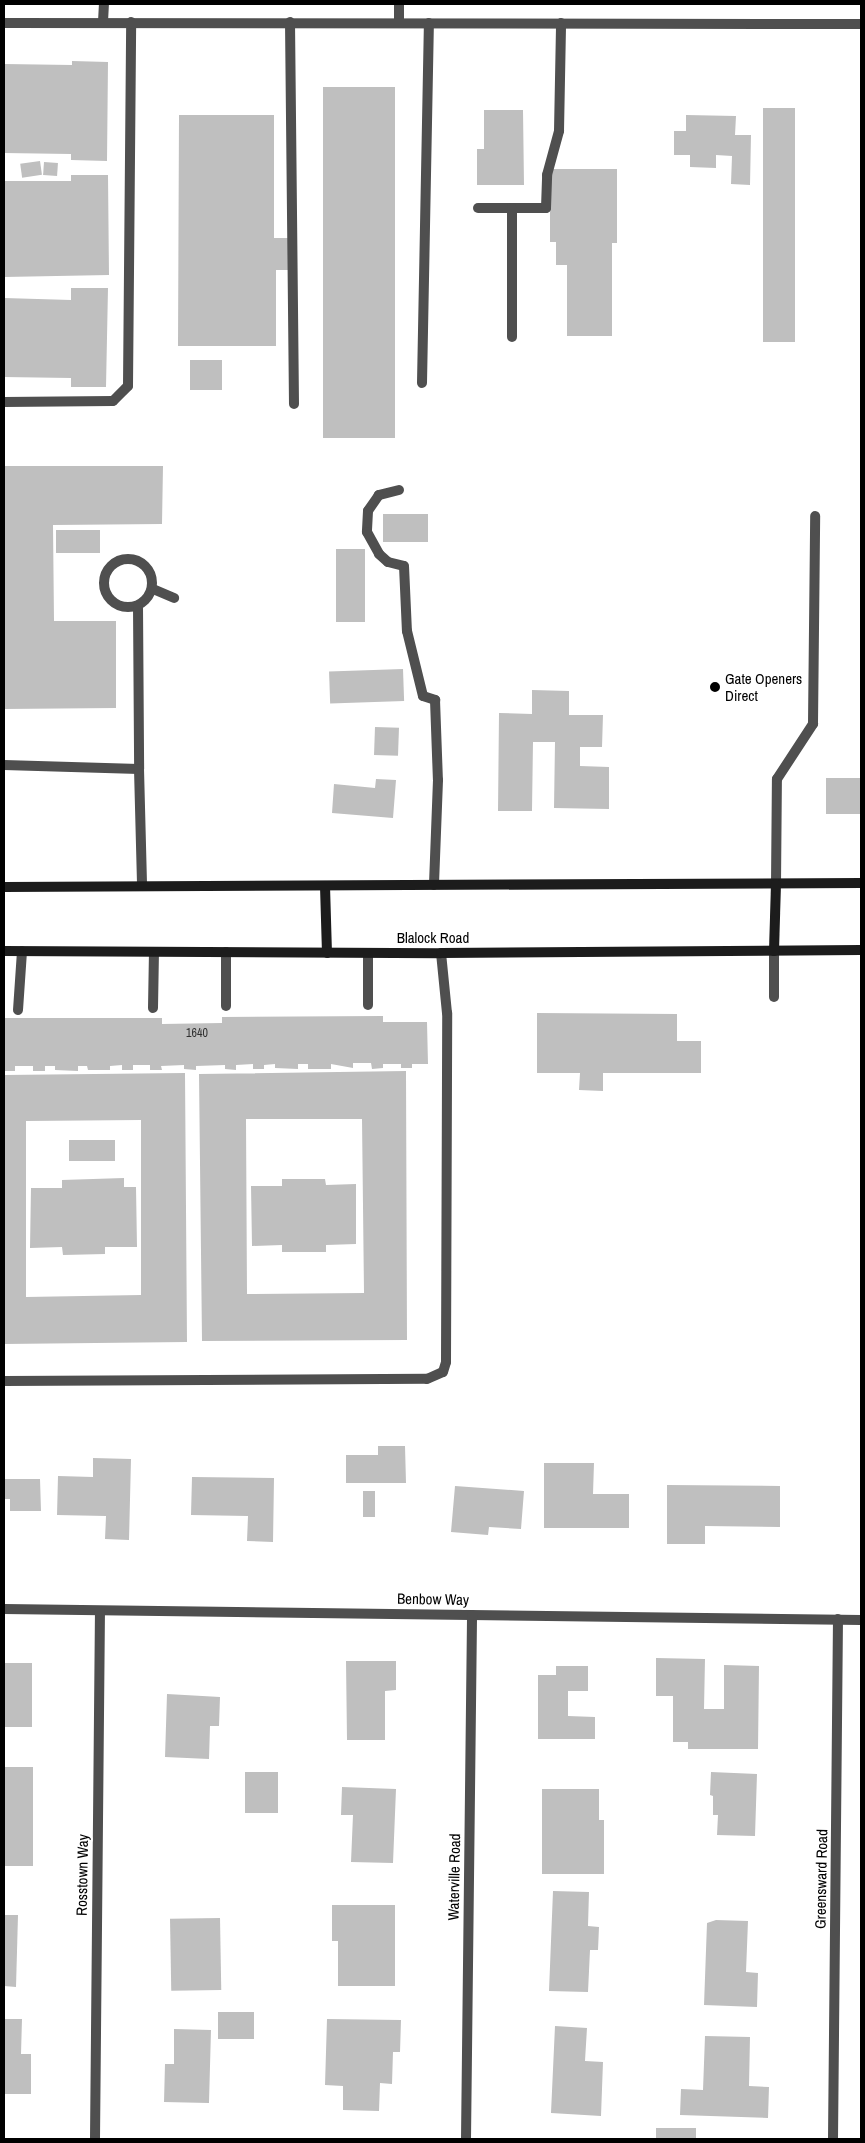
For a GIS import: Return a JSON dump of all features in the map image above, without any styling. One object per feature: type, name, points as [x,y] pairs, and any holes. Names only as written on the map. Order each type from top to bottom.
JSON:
[{"type":"main road","points":[[4,887],[861,883]]},
{"type":"main road","points":[[774,951],[776,884]]},
{"type":"main road","points":[[324,886],[327,953]]},
{"type":"main road","name":"Blalock Road","points":[[4,951],[441,954],[861,950]]},
{"type":"street","points":[[104,4],[104,22]]},
{"type":"street","points":[[399,4],[399,23]]},
{"type":"street","points":[[4,402],[113,401],[128,386],[131,22]]},
{"type":"street","points":[[290,22],[294,404]]},
{"type":"street","points":[[4,23],[861,24]]},
{"type":"street","points":[[422,383],[429,23]]},
{"type":"street","points":[[478,208],[546,208],[547,175],[559,131],[561,23]]},
{"type":"street","points":[[512,208],[512,337]]},
{"type":"street","points":[[399,490],[379,495],[368,511],[367,532],[378,554],[388,562],[404,566],[407,631],[423,696],[435,700],[438,780],[434,885]]},
{"type":"street","points":[[776,884],[777,779],[813,724],[815,516]]},
{"type":"street","points":[[138,606],[122,607],[108,598],[103,583],[109,568],[123,560],[138,561],[150,572],[153,589]]},
{"type":"street","points":[[153,589],[174,598]]},
{"type":"street","points":[[142,886],[138,606],[153,589]]},
{"type":"street","points":[[4,765],[139,769]]},
{"type":"street","points":[[18,1010],[22,951]]},
{"type":"street","points":[[774,951],[774,997]]},
{"type":"street","points":[[153,1008],[154,952]]},
{"type":"street","points":[[226,952],[226,1006]]},
{"type":"street","points":[[368,953],[368,1005]]},
{"type":"street","points":[[4,1381],[427,1379],[443,1372],[446,1352],[447,1013],[441,954]]},
{"type":"street","name":"Benbow Way","points":[[4,1609],[861,1620]]},
{"type":"street","name":"Rosstown Way","points":[[95,2139],[100,1611]]},
{"type":"street","name":"Waterville Road","points":[[466,2139],[472,1615]]},
{"type":"street","name":"Greensward Road","points":[[833,2139],[838,1619]]},
{"type":"building","points":[[72,61],[108,62],[107,161],[71,160],[71,154],[4,153],[4,64],[72,65]]},
{"type":"building","points":[[323,87],[395,87],[395,438],[323,438]]},
{"type":"building","points":[[763,108],[795,108],[795,342],[763,342]]},
{"type":"building","points":[[484,110],[523,110],[524,185],[477,185],[477,149],[484,149]]},
{"type":"building","points":[[179,115],[274,115],[274,238],[289,238],[289,270],[276,270],[276,346],[178,346]]},
{"type":"building","points":[[686,115],[736,116],[735,135],[751,135],[750,185],[731,184],[732,156],[716,155],[716,168],[690,167],[690,155],[674,155],[674,131],[686,131]]},
{"type":"building","points":[[40,161],[42,175],[22,178],[20,164]]},
{"type":"building","points":[[44,162],[58,163],[57,176],[43,175]]},
{"type":"building","points":[[550,169],[617,169],[617,243],[612,243],[612,336],[567,336],[567,265],[556,265],[556,242],[550,242]]},
{"type":"building","points":[[71,175],[108,175],[109,275],[4,277],[4,181],[71,181]]},
{"type":"building","points":[[71,288],[108,288],[106,387],[71,387],[71,378],[4,377],[4,298],[71,300]]},
{"type":"building","points":[[190,360],[222,360],[222,390],[190,390]]},
{"type":"building","points":[[4,466],[163,466],[162,524],[53,525],[54,621],[116,621],[116,708],[4,709]]},
{"type":"building","points":[[383,514],[428,514],[428,542],[383,542]]},
{"type":"building","points":[[56,530],[100,530],[100,553],[56,553]]},
{"type":"building","points":[[336,549],[365,549],[365,622],[336,622]]},
{"type":"building","points":[[403,669],[404,701],[330,704],[329,672]]},
{"type":"building","points":[[532,690],[569,691],[569,715],[603,715],[602,747],[580,747],[580,766],[609,767],[609,809],[554,808],[555,742],[533,742],[532,811],[498,811],[499,713],[532,714]]},
{"type":"building","points":[[375,727],[399,728],[398,756],[374,755]]},
{"type":"building","points":[[826,778],[861,778],[861,814],[826,814]]},
{"type":"building","points":[[376,779],[396,780],[393,818],[332,813],[334,784],[375,788]]},
{"type":"building","points":[[537,1013],[677,1014],[677,1041],[701,1041],[701,1073],[603,1073],[603,1091],[579,1090],[580,1073],[537,1073]]},
{"type":"building","points":[[383,1016],[383,1022],[427,1022],[428,1064],[412,1064],[412,1068],[401,1068],[401,1064],[383,1064],[383,1068],[372,1069],[371,1063],[353,1063],[353,1068],[331,1064],[331,1069],[308,1069],[308,1064],[298,1064],[298,1069],[275,1068],[275,1064],[264,1065],[264,1069],[253,1069],[253,1064],[236,1065],[236,1070],[225,1069],[225,1065],[196,1066],[196,1070],[184,1069],[184,1065],[161,1066],[162,1070],[150,1070],[150,1065],[133,1065],[133,1070],[122,1070],[122,1065],[110,1066],[110,1070],[88,1070],[87,1066],[78,1066],[78,1071],[55,1070],[55,1066],[45,1066],[45,1071],[33,1071],[33,1066],[15,1066],[15,1071],[4,1071],[4,1018],[162,1018],[162,1024],[222,1023],[222,1017]]},
{"type":"building","points":[[406,1071],[407,1340],[202,1341],[199,1074]],"holes":[[[246,1119],[362,1119],[364,1293],[247,1294]]]},
{"type":"building","points":[[185,1073],[187,1342],[4,1344],[4,1075]],"holes":[[[141,1120],[141,1295],[26,1297],[26,1121]]]},
{"type":"building","points":[[69,1140],[115,1140],[115,1161],[69,1161]]},
{"type":"building","points":[[124,1178],[124,1187],[136,1187],[137,1247],[105,1247],[105,1254],[63,1255],[62,1247],[30,1248],[31,1188],[62,1188],[62,1180]]},
{"type":"building","points":[[282,1179],[325,1179],[326,1185],[356,1184],[356,1244],[326,1245],[326,1252],[282,1252],[282,1245],[252,1246],[251,1186],[282,1186]]},
{"type":"building","points":[[378,1446],[405,1446],[406,1483],[346,1483],[346,1455],[378,1455]]},
{"type":"building","points":[[93,1458],[131,1459],[129,1540],[105,1539],[106,1516],[57,1515],[58,1476],[93,1477]]},
{"type":"building","points":[[544,1463],[594,1463],[593,1494],[629,1494],[629,1528],[544,1528]]},
{"type":"building","points":[[192,1477],[274,1478],[273,1542],[247,1541],[248,1516],[191,1515]]},
{"type":"building","points":[[4,1479],[40,1479],[41,1511],[10,1511],[10,1499],[4,1499]]},
{"type":"building","points":[[667,1485],[780,1486],[780,1527],[705,1526],[705,1544],[667,1544]]},
{"type":"building","points":[[455,1486],[524,1491],[521,1529],[489,1527],[488,1535],[451,1532]]},
{"type":"building","points":[[363,1491],[375,1491],[375,1517],[363,1517]]},
{"type":"building","points":[[656,1658],[705,1659],[704,1709],[724,1709],[724,1665],[759,1666],[758,1749],[688,1749],[688,1742],[673,1742],[673,1696],[656,1696]]},
{"type":"building","points":[[346,1661],[396,1661],[396,1690],[385,1691],[385,1740],[347,1740]]},
{"type":"building","points":[[4,1663],[32,1663],[32,1727],[4,1727]]},
{"type":"building","points":[[556,1666],[588,1666],[588,1691],[568,1691],[568,1716],[595,1717],[595,1739],[538,1739],[538,1675],[556,1675]]},
{"type":"building","points":[[167,1694],[220,1697],[219,1726],[210,1726],[209,1759],[165,1757]]},
{"type":"building","points":[[4,1767],[33,1767],[33,1866],[4,1866]]},
{"type":"building","points":[[245,1772],[278,1772],[278,1813],[245,1813]]},
{"type":"building","points":[[711,1772],[757,1774],[755,1836],[717,1835],[718,1815],[713,1815],[713,1796],[710,1795]]},
{"type":"building","points":[[342,1787],[396,1789],[393,1863],[351,1862],[353,1815],[341,1815]]},
{"type":"building","points":[[542,1789],[599,1789],[599,1820],[604,1820],[604,1874],[542,1874]]},
{"type":"building","points":[[553,1891],[589,1892],[588,1926],[599,1927],[598,1950],[590,1950],[588,1992],[549,1991]]},
{"type":"building","points":[[332,1905],[395,1905],[395,1986],[338,1986],[338,1941],[332,1941]]},
{"type":"building","points":[[4,1915],[18,1915],[16,1987],[4,1986]]},
{"type":"building","points":[[220,1918],[221,1990],[171,1991],[170,1919]]},
{"type":"building","points":[[716,1920],[748,1921],[746,1972],[758,1973],[757,2007],[704,2005],[707,1923]]},
{"type":"building","points":[[218,2012],[254,2012],[254,2039],[218,2039]]},
{"type":"building","points":[[4,2019],[22,2019],[21,2054],[31,2054],[31,2094],[4,2094]]},
{"type":"building","points":[[327,2019],[401,2020],[400,2052],[393,2052],[392,2084],[380,2083],[379,2111],[343,2110],[343,2086],[325,2085]]},
{"type":"building","points":[[555,2026],[587,2028],[585,2061],[603,2062],[601,2116],[551,2113]]},
{"type":"building","points":[[174,2029],[211,2030],[209,2103],[164,2102],[165,2064],[174,2064]]},
{"type":"building","points":[[705,2036],[750,2037],[749,2086],[769,2087],[768,2118],[680,2115],[681,2089],[703,2090]]},
{"type":"building","points":[[656,2128],[696,2128],[696,2139],[656,2139]]},
{"type":"place","name":"Gate Openers Direct","points":[[715,687]]}]
